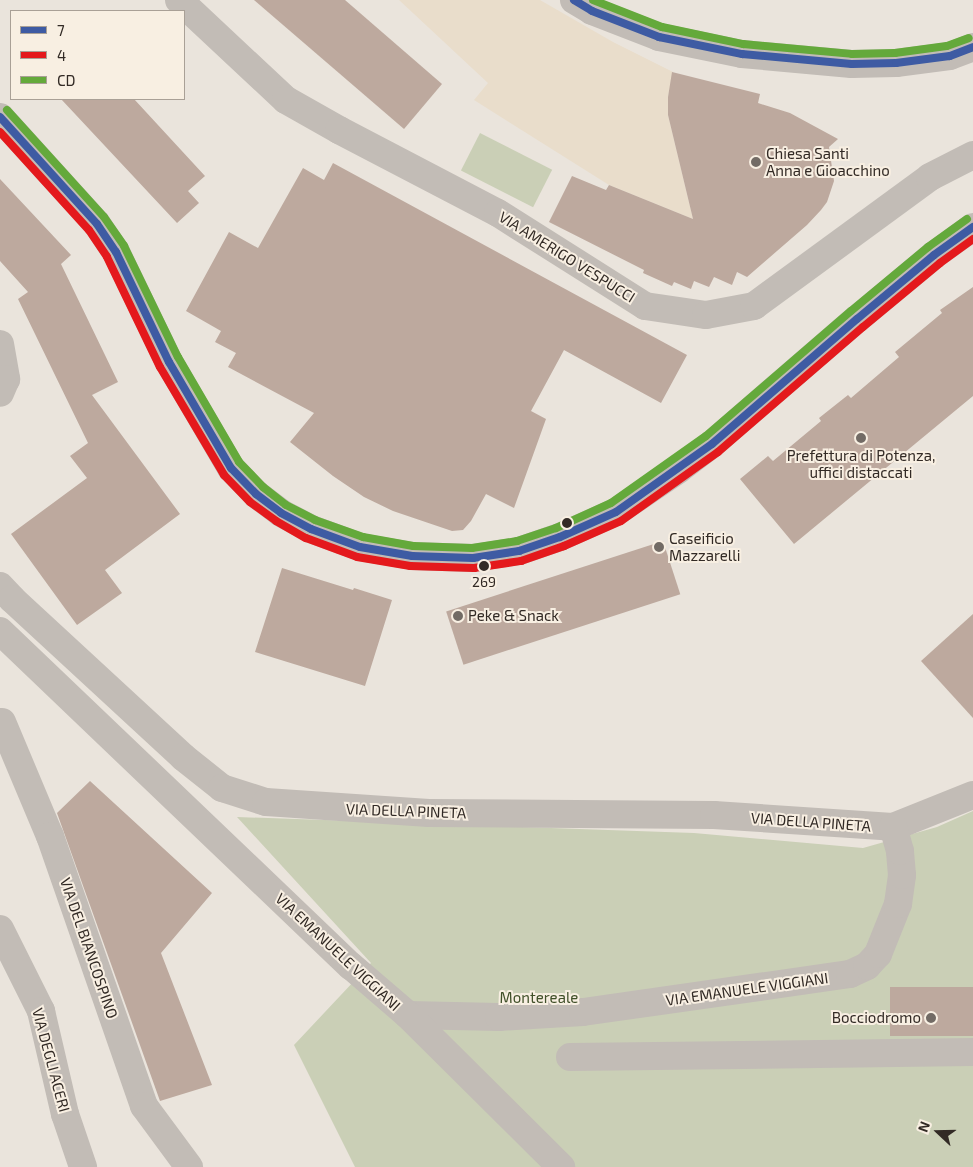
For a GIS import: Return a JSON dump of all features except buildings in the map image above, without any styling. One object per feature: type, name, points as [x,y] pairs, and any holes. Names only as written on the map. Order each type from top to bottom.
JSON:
[{"type":"street","name":"VIA AMERIGO VESPUCCI","points":[[179,0],[286,100],[338,130],[498,213],[645,306],[706,315],[754,306],[930,178],[973,155]]},
{"type":"street","points":[[574,0],[592,11],[659,37],[742,54],[852,64],[896,63],[950,56],[973,47]]},
{"type":"street","points":[[0,117],[97,224],[116,252],[169,362],[231,468],[250,488],[281,513],[311,529],[360,547],[412,556],[473,558],[519,551],[560,537],[616,512],[678,470],[712,444],[857,319],[934,255],[973,226]]},
{"type":"street","points":[[0,344],[6,379],[0,393]]},
{"type":"street","name":"VIA DELLA PINETA","points":[[4,599],[214,782],[222,788],[266,802],[429,813],[714,815],[893,827]]},
{"type":"street","name":"VIA EMANUELE VIGGIANI","points":[[0,631],[351,966],[408,1015],[499,1017],[583,1012],[850,974],[867,966],[878,954],[890,930],[898,904],[902,875],[900,851],[893,827]]},
{"type":"street","name":"VIA DEL BIANCOSPINO","points":[[1,722],[50,836],[144,1106],[189,1167]]},
{"type":"street","points":[[893,827],[973,795]]},
{"type":"street","name":"VIA DEGLI ACERI","points":[[0,930],[41,1011],[65,1114],[83,1167]]},
{"type":"street","points":[[408,1015],[561,1167]]},
{"type":"street","points":[[570,1057],[973,1052]]},
{"type":"green space","points":[[480,133],[552,170],[533,207],[461,170]]},
{"type":"green space","name":"Montereale","points":[[973,811],[973,1167],[355,1167],[294,1045],[371,963],[237,817],[694,833],[863,848],[937,827]]},
{"type":"shaded area","points":[[399,0],[540,0],[613,42],[673,72],[668,97],[668,115],[693,219],[609,185],[474,100],[488,83]]},
{"type":"transit line","name":"7","points":[[574,0],[592,11],[659,37],[742,54],[852,64],[896,63],[950,56],[973,47]]},
{"type":"transit line","name":"CD","points":[[593,0],[662,27],[743,44],[852,54],[895,53],[947,46],[969,38]]},
{"type":"transit line","name":"CD","points":[[7,110],[104,217],[124,246],[178,357],[239,462],[263,487],[286,505],[315,520],[363,537],[413,546],[472,548],[517,541],[556,528],[611,503],[706,436],[851,311],[928,247],[967,219]]},
{"type":"transit line","name":"7","points":[[0,117],[97,224],[116,252],[169,362],[231,468],[256,494],[281,513],[311,529],[360,547],[412,556],[473,558],[519,551],[560,537],[616,512],[712,444],[857,319],[934,255],[973,227]]},
{"type":"transit line","name":"4","points":[[0,132],[89,230],[107,257],[160,367],[224,475],[250,502],[276,521],[306,538],[357,557],[410,566],[474,568],[521,561],[564,546],[621,521],[718,452],[863,327],[940,263],[973,239]]},
{"type":"place","name":"Chiesa Santi Anna e Gioacchino","points":[[756,162]]},
{"type":"place","name":"Prefettura di Potenza, uffici distaccati","points":[[861,438]]},
{"type":"place","name":"Caseificio Mazzarelli","points":[[659,547]]},
{"type":"place","name":"269","points":[[484,566]]},
{"type":"place","name":"Peke & Snack","points":[[458,616]]},
{"type":"place","name":"Bocciodromo","points":[[931,1018]]}]
